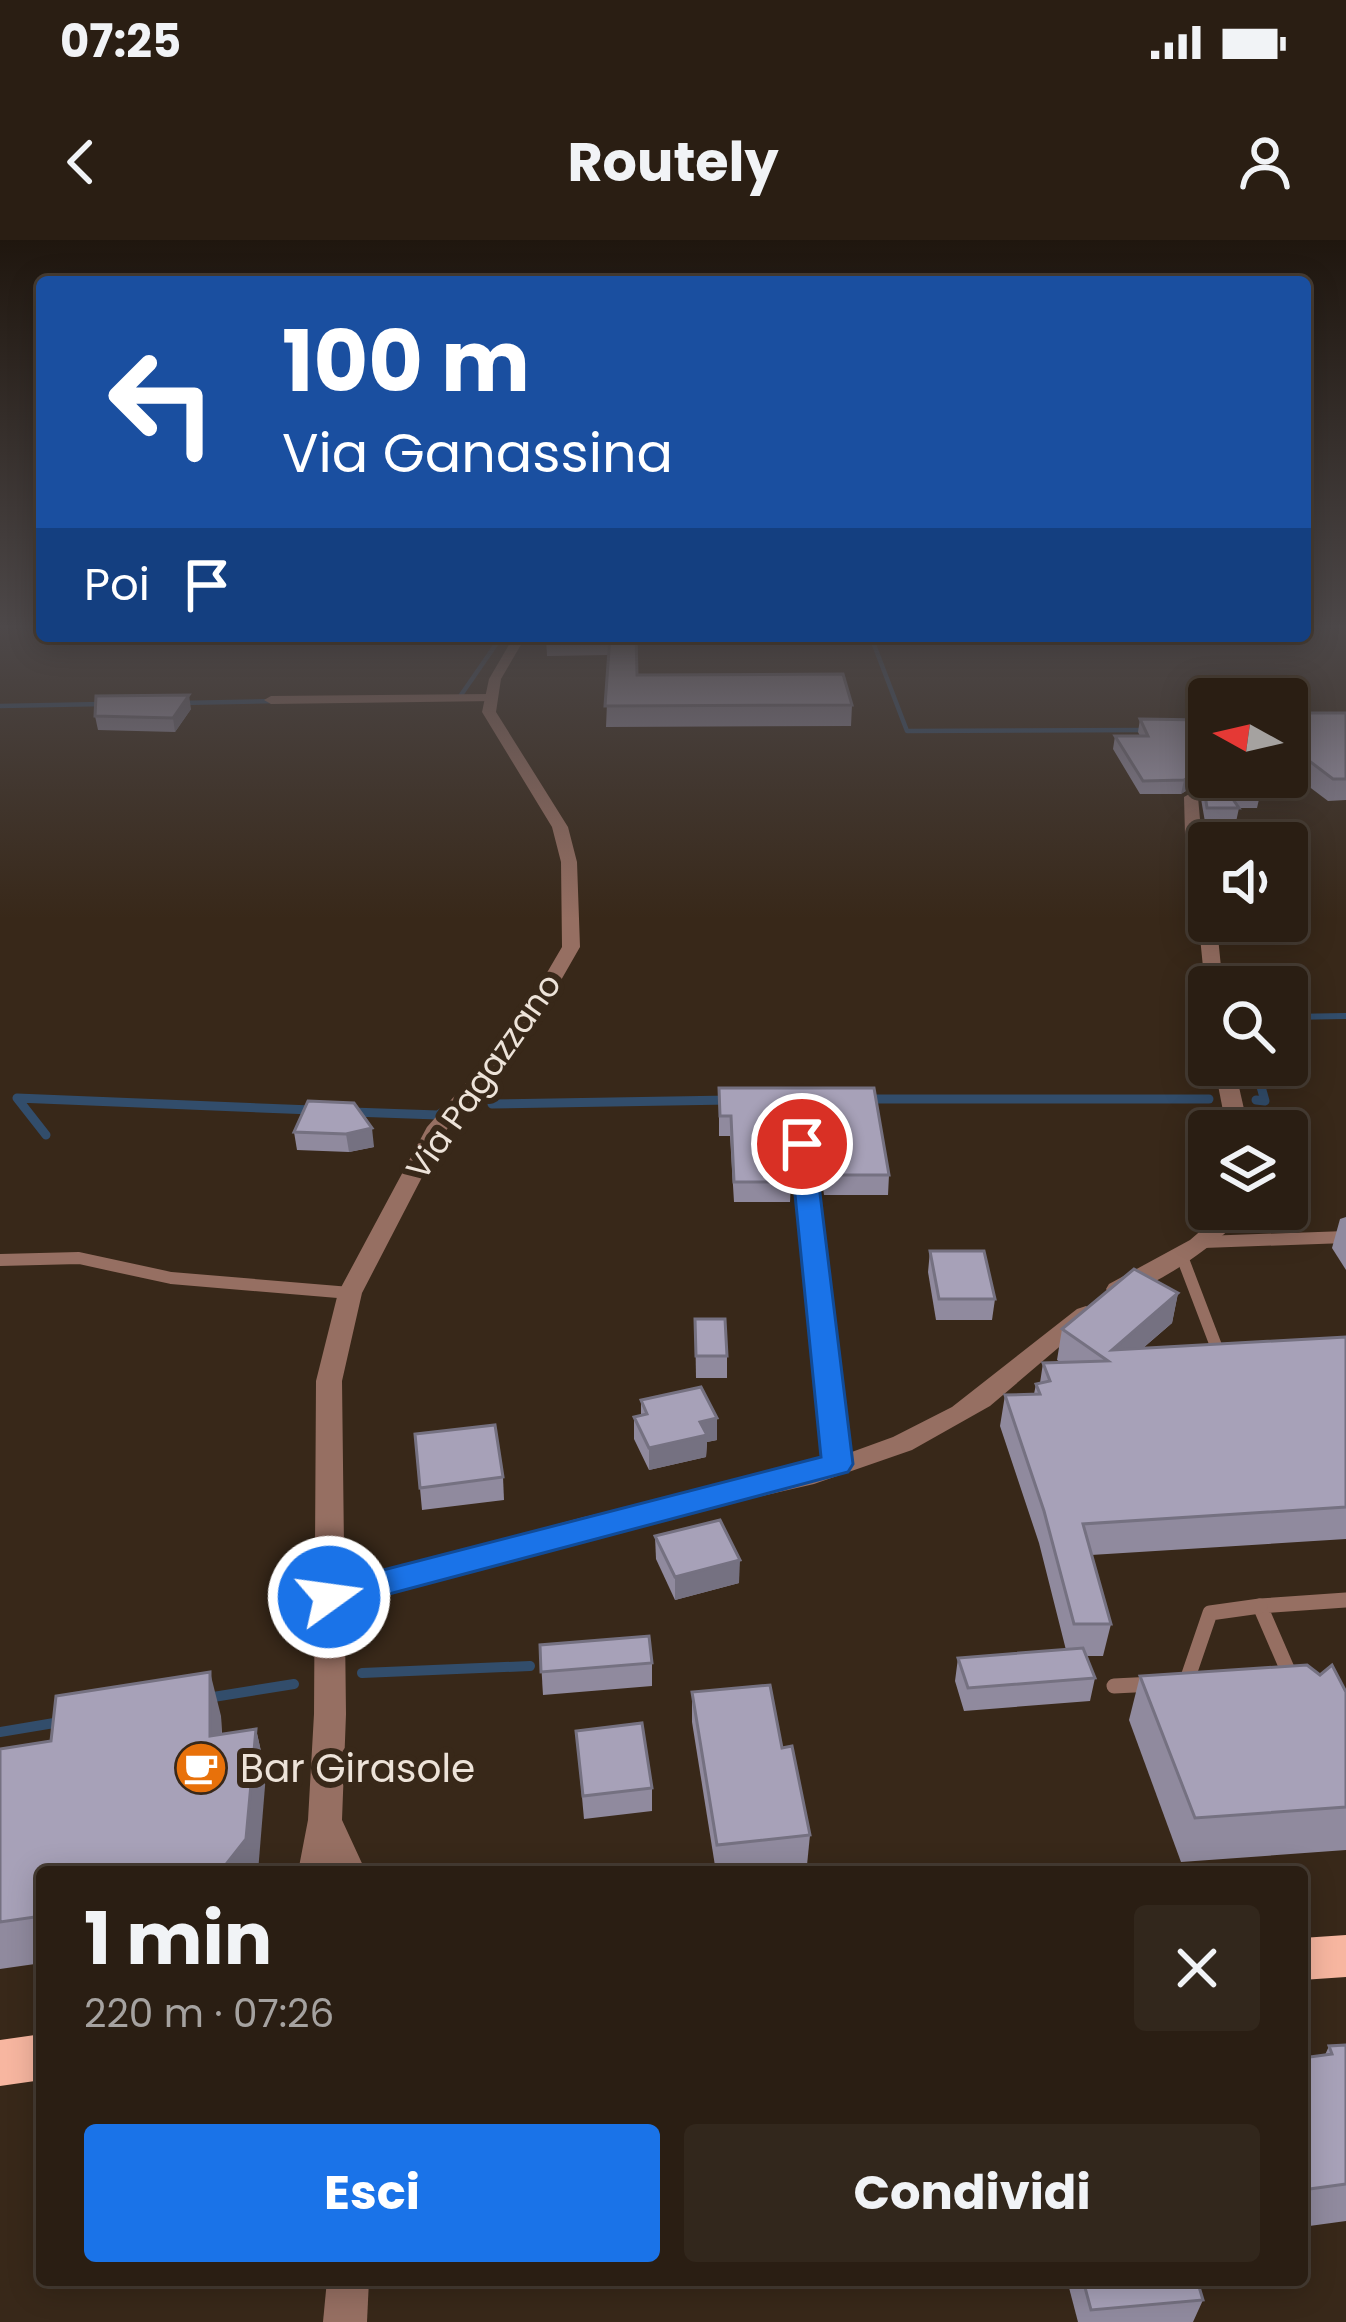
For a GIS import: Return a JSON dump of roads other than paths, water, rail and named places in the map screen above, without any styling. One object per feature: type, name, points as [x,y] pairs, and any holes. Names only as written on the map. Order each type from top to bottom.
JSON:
[{"type":"main road","points":[[1308,1959],[1346,1956]]},
{"type":"main road","points":[[0,2063],[36,2058]]},
{"type":"street","name":"Via Pagazzano","points":[[317,1866],[325,1820],[331,1714],[329,1381],[350,1293],[438,1126],[522,1032],[571,947],[569,862],[560,827],[494,724]]},
{"type":"street","points":[[1191,798],[1191,853],[1212,966]]},
{"type":"street","points":[[802,1144],[837,1464]]},
{"type":"street","points":[[329,1597],[837,1464],[942,1425],[1024,1368],[1118,1289],[1215,1230]]},
{"type":"street","name":"Via Pagazzano","points":[[325,1820],[345,1866]]},
{"type":"street","points":[[345,2322],[348,2286]]},
{"type":"lane","points":[[1205,1363],[1222,1362],[1189,1248],[1346,1237]]},
{"type":"lane","points":[[0,1260],[79,1258],[172,1278],[350,1293]]},
{"type":"lane","points":[[1114,1686],[1186,1683],[1210,1613],[1346,1600]]},
{"type":"lane","points":[[1260,1606],[1296,1688]]},
{"type":"waterway","points":[[904,724],[907,731],[1149,730]]},
{"type":"waterway","points":[[1308,1017],[1346,1016]]},
{"type":"waterway","points":[[1256,1100],[1265,1101],[1261,1086]]},
{"type":"waterway","points":[[46,1135],[17,1098],[312,1110]]},
{"type":"waterway","points":[[867,1099],[1209,1099]]},
{"type":"waterway","points":[[492,1104],[730,1100]]},
{"type":"waterway","points":[[352,1112],[438,1115],[447,1109]]},
{"type":"waterway","points":[[362,1673],[530,1666]]},
{"type":"waterway","points":[[207,1698],[294,1684]]},
{"type":"waterway","points":[[0,1732],[60,1722]]},
{"type":"place","name":"Bar Girasole","points":[[201,1768]]}]
